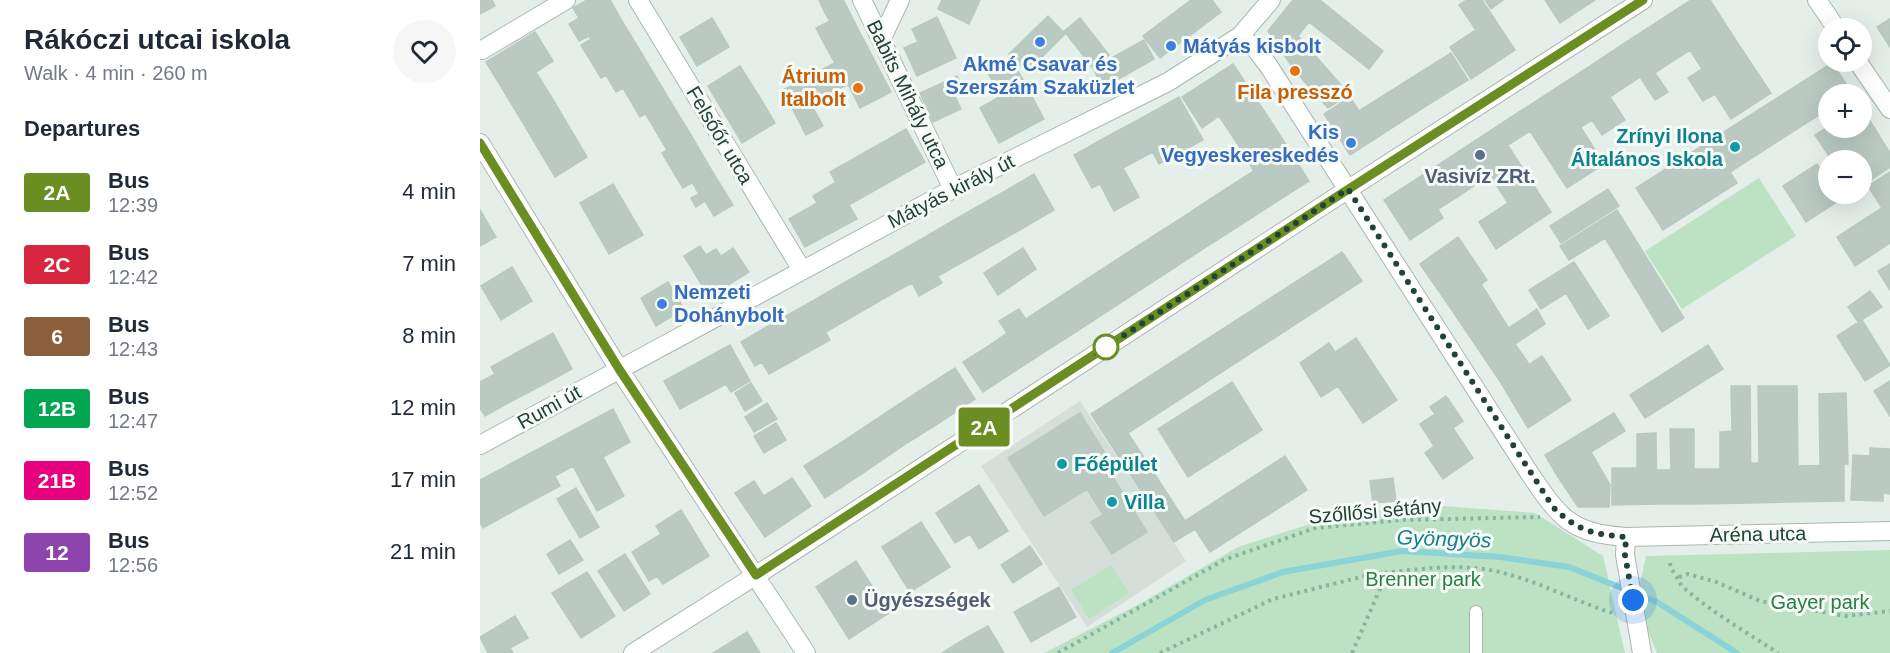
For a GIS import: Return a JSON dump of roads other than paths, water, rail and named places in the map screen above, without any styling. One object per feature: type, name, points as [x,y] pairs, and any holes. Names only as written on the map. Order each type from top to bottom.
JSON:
[{"type":"street","points":[[482,50],[566,0]]},
{"type":"street","name":"Felsőőr utca","points":[[638,0],[802,270]]},
{"type":"street","name":"Babits Mihály utca","points":[[862,0],[953,189]]},
{"type":"street","points":[[881,40],[900,0]]},
{"type":"street","name":"Mátyás király út","points":[[619,369],[953,189],[1168,81],[1240,36],[1271,0]]},
{"type":"street","points":[[633,653],[1643,0]]},
{"type":"street","points":[[1821,4],[1830,18]]},
{"type":"street","name":"Aréna utca","points":[[1240,36],[1262,56],[1553,507],[1570,523],[1600,535],[1626,537],[1890,531]]},
{"type":"street","points":[[1865,72],[1890,109]]},
{"type":"street","points":[[480,143],[619,369],[806,653]]},
{"type":"street","name":"Rumi út","points":[[480,445],[619,369]]},
{"type":"street","points":[[1626,537],[1628,616],[1647,652]]},
{"type":"lane","points":[[1476,612],[1476,653]]},
{"type":"waterway","name":"Gyöngyös","points":[[1112,653],[1205,600],[1283,572],[1402,551],[1500,557],[1569,567],[1657,602],[1737,653]]},
{"type":"place","name":"Akmé Csavar és Szerszám Szaküzlet","points":[[1040,42]]},
{"type":"place","name":"Mátyás kisbolt","points":[[1171,46]]},
{"type":"place","name":"Fila presszó","points":[[1295,71]]},
{"type":"place","name":"Átrium Italbolt","points":[[858,88]]},
{"type":"place","name":"Kis Vegyeskereskedés","points":[[1351,143]]},
{"type":"place","name":"Zrínyi Ilona Általános Iskola","points":[[1735,147]]},
{"type":"place","name":"Vasivíz ZRt.","points":[[1480,155]]},
{"type":"place","name":"Nemzeti Dohánybolt","points":[[662,304]]},
{"type":"place","name":"Főépület","points":[[1062,464]]},
{"type":"place","name":"Villa","points":[[1112,502]]},
{"type":"place","name":"Ügyészségek","points":[[852,600]]},
{"type":"park label","name":"Brenner park","points":[[1423,579]]},
{"type":"park label","name":"Gayer park","points":[[1820,602]]}]
